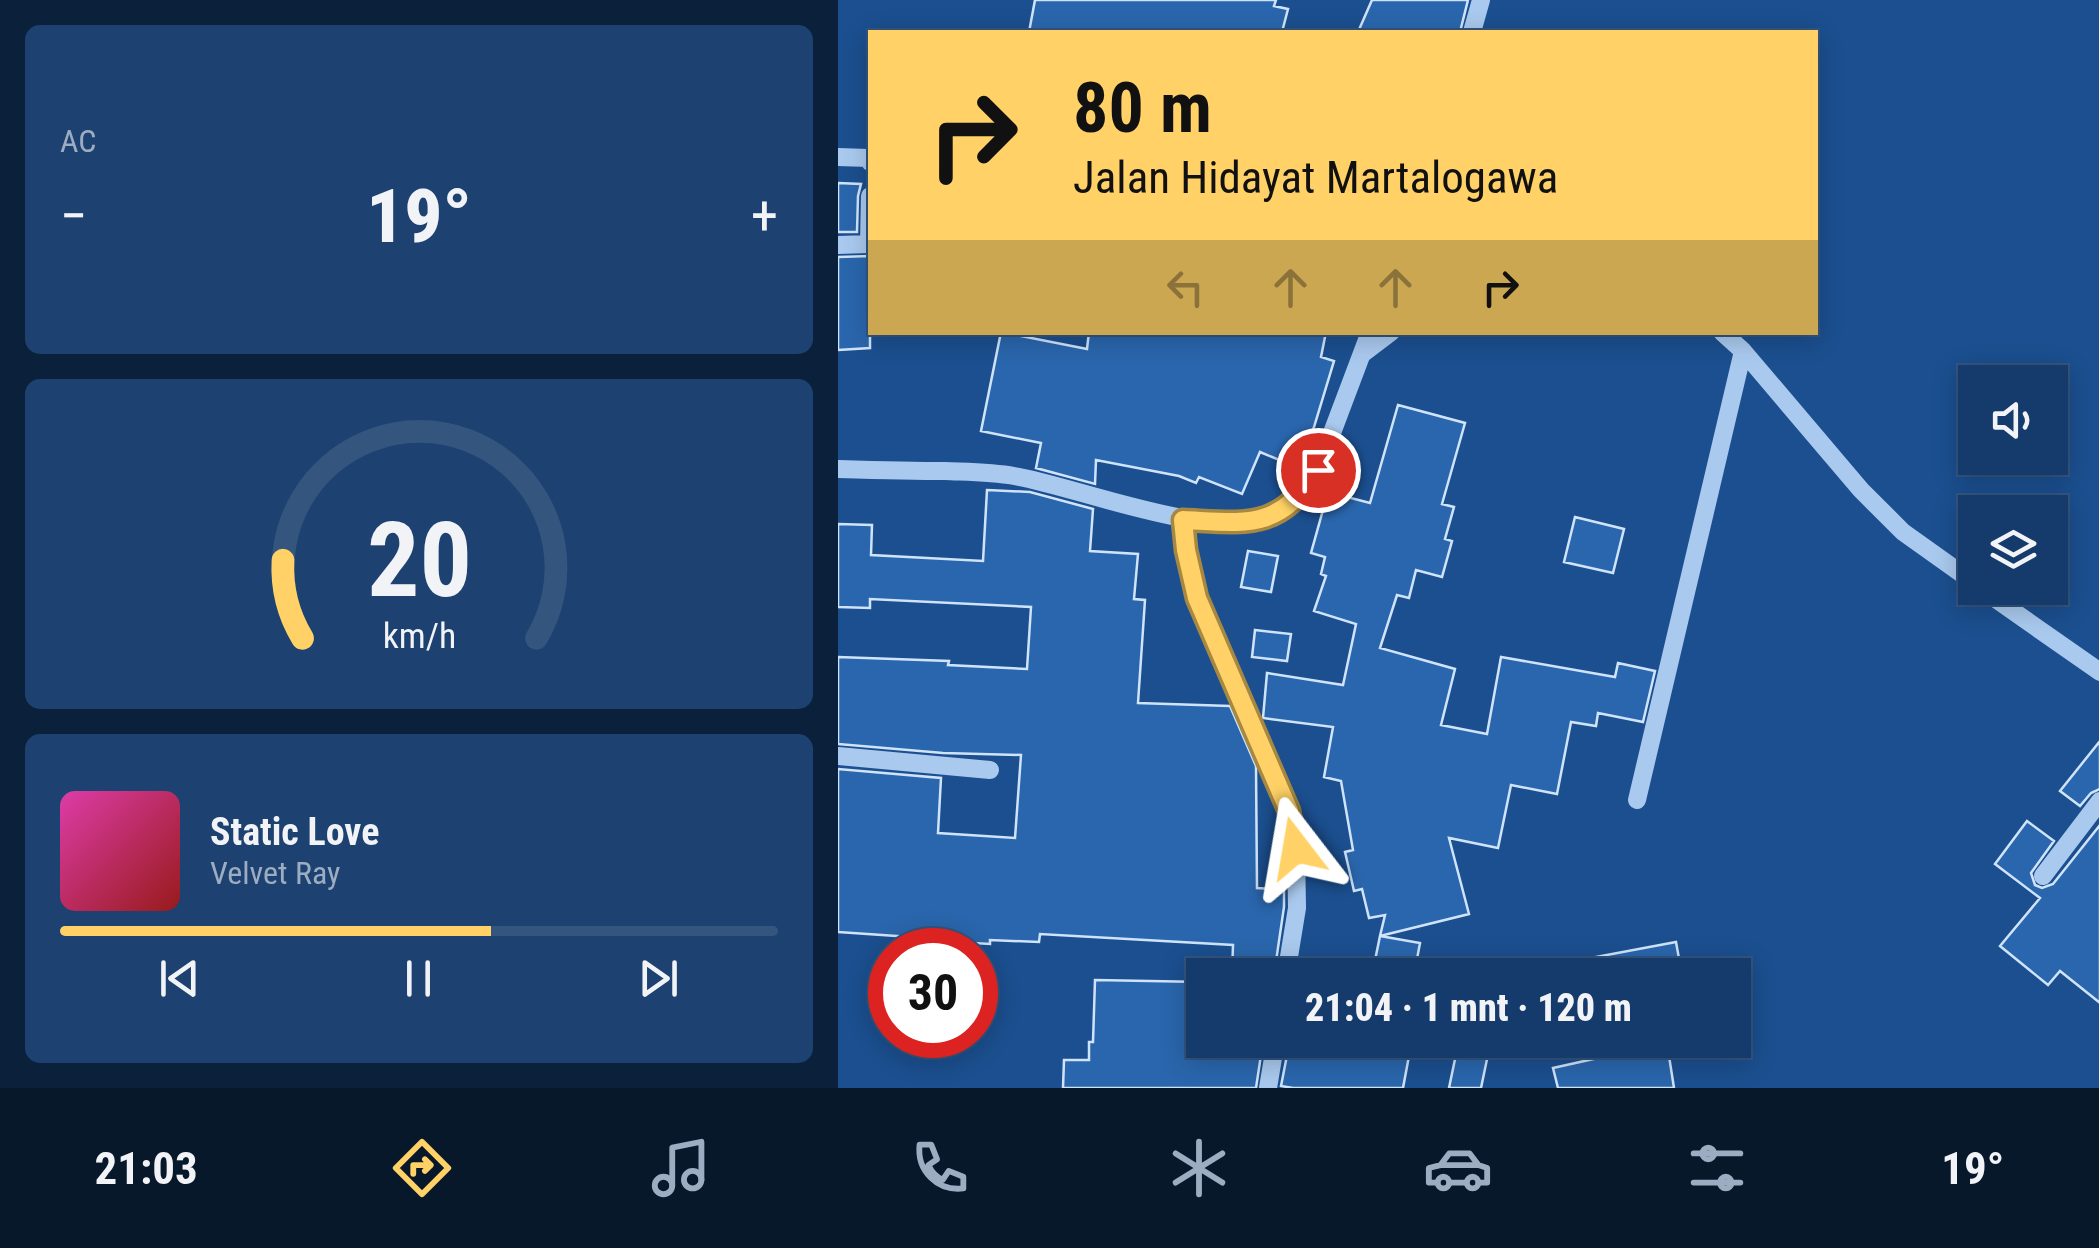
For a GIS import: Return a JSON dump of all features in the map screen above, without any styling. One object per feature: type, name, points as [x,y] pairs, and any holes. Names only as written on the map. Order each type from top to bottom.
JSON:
[{"type":"street","points":[[1473,30],[1482,0]]},
{"type":"street","points":[[838,157],[868,158]]},
{"type":"street","points":[[838,245],[868,244]]},
{"type":"street","points":[[838,469],[991,472],[1056,484],[1183,520],[1258,521],[1292,502],[1318,470],[1369,335]]},
{"type":"street","points":[[1362,354],[1387,335]]},
{"type":"street","points":[[1725,335],[1861,490],[1904,532],[1958,571]]},
{"type":"street","points":[[1636,800],[1743,352]]},
{"type":"street","points":[[1183,520],[1197,598],[1289,811],[1296,848],[1297,908],[1289,958]]},
{"type":"street","points":[[2005,605],[2100,672]]},
{"type":"street","points":[[838,756],[990,770]]},
{"type":"street","points":[[2043,876],[2100,801]]},
{"type":"street","points":[[1268,1088],[1273,1058]]},
{"type":"building","points":[[1035,0],[1276,0],[1274,6],[1288,9],[1283,30],[1029,30]]},
{"type":"building","points":[[1372,0],[1468,0],[1460,30],[1359,30]]},
{"type":"building","points":[[838,183],[861,184],[857,232],[838,232]]},
{"type":"building","points":[[868,256],[870,348],[838,350],[838,257]]},
{"type":"building","points":[[1000,335],[1087,349],[1089,335],[1325,335],[1321,357],[1334,361],[1314,427],[1296,467],[1260,452],[1242,494],[1199,477],[1196,483],[1179,476],[1096,460],[1095,484],[1036,468],[1041,443],[981,431]]},
{"type":"building","points":[[1398,405],[1465,423],[1442,504],[1454,507],[1445,539],[1452,541],[1442,577],[1416,570],[1409,598],[1397,595],[1380,648],[1455,669],[1441,725],[1487,734],[1501,657],[1615,677],[1618,663],[1655,671],[1643,722],[1598,713],[1596,726],[1571,722],[1557,794],[1511,785],[1498,848],[1449,838],[1469,914],[1380,936],[1385,915],[1369,918],[1362,889],[1354,891],[1345,852],[1353,850],[1341,781],[1324,777],[1333,727],[1263,718],[1267,673],[1343,685],[1356,624],[1314,611],[1326,576],[1321,574],[1325,557],[1311,553],[1328,492],[1370,503]]},
{"type":"building","points":[[987,490],[1030,492],[1093,509],[1090,551],[1138,554],[1134,599],[1145,600],[1138,703],[1230,706],[1256,766],[1257,888],[1284,890],[1276,958],[1233,958],[1233,945],[1040,934],[1039,942],[998,940],[998,928],[868,928],[868,934],[838,932],[838,769],[941,778],[938,833],[1015,838],[1021,755],[838,744],[838,657],[949,661],[948,665],[1027,669],[1031,607],[870,599],[870,608],[838,607],[838,524],[872,525],[871,555],[983,561]]},
{"type":"building","points":[[1575,517],[1624,529],[1613,573],[1564,562]]},
{"type":"building","points":[[1248,551],[1278,556],[1271,592],[1241,587]]},
{"type":"building","points":[[1255,630],[1291,634],[1287,661],[1252,657]]},
{"type":"building","points":[[2100,741],[2100,789],[2080,806],[2060,791]]},
{"type":"building","points":[[2027,821],[2054,841],[2031,873],[2035,885],[2042,888],[2053,884],[2100,825],[2100,1003],[2060,971],[2048,985],[2000,946],[2040,898],[1995,864]]},
{"type":"building","points":[[1380,936],[1420,943],[1417,958],[1375,958]]},
{"type":"building","points":[[1676,942],[1679,958],[1591,958]]},
{"type":"building","points":[[1095,980],[1186,982],[1186,1058],[1261,1058],[1256,1088],[1063,1088],[1064,1060],[1089,1060],[1089,1042],[1093,1042]]},
{"type":"building","points":[[1286,1058],[1409,1058],[1403,1088],[1281,1086]]},
{"type":"building","points":[[1455,1058],[1487,1058],[1481,1088],[1449,1088]]},
{"type":"building","points":[[1598,1058],[1669,1058],[1674,1088],[1558,1088],[1553,1068]]},
{"type":"route","points":[[1296,848],[1289,811],[1197,598],[1183,520],[1243,523],[1273,516],[1306,489],[1318,470]]}]
